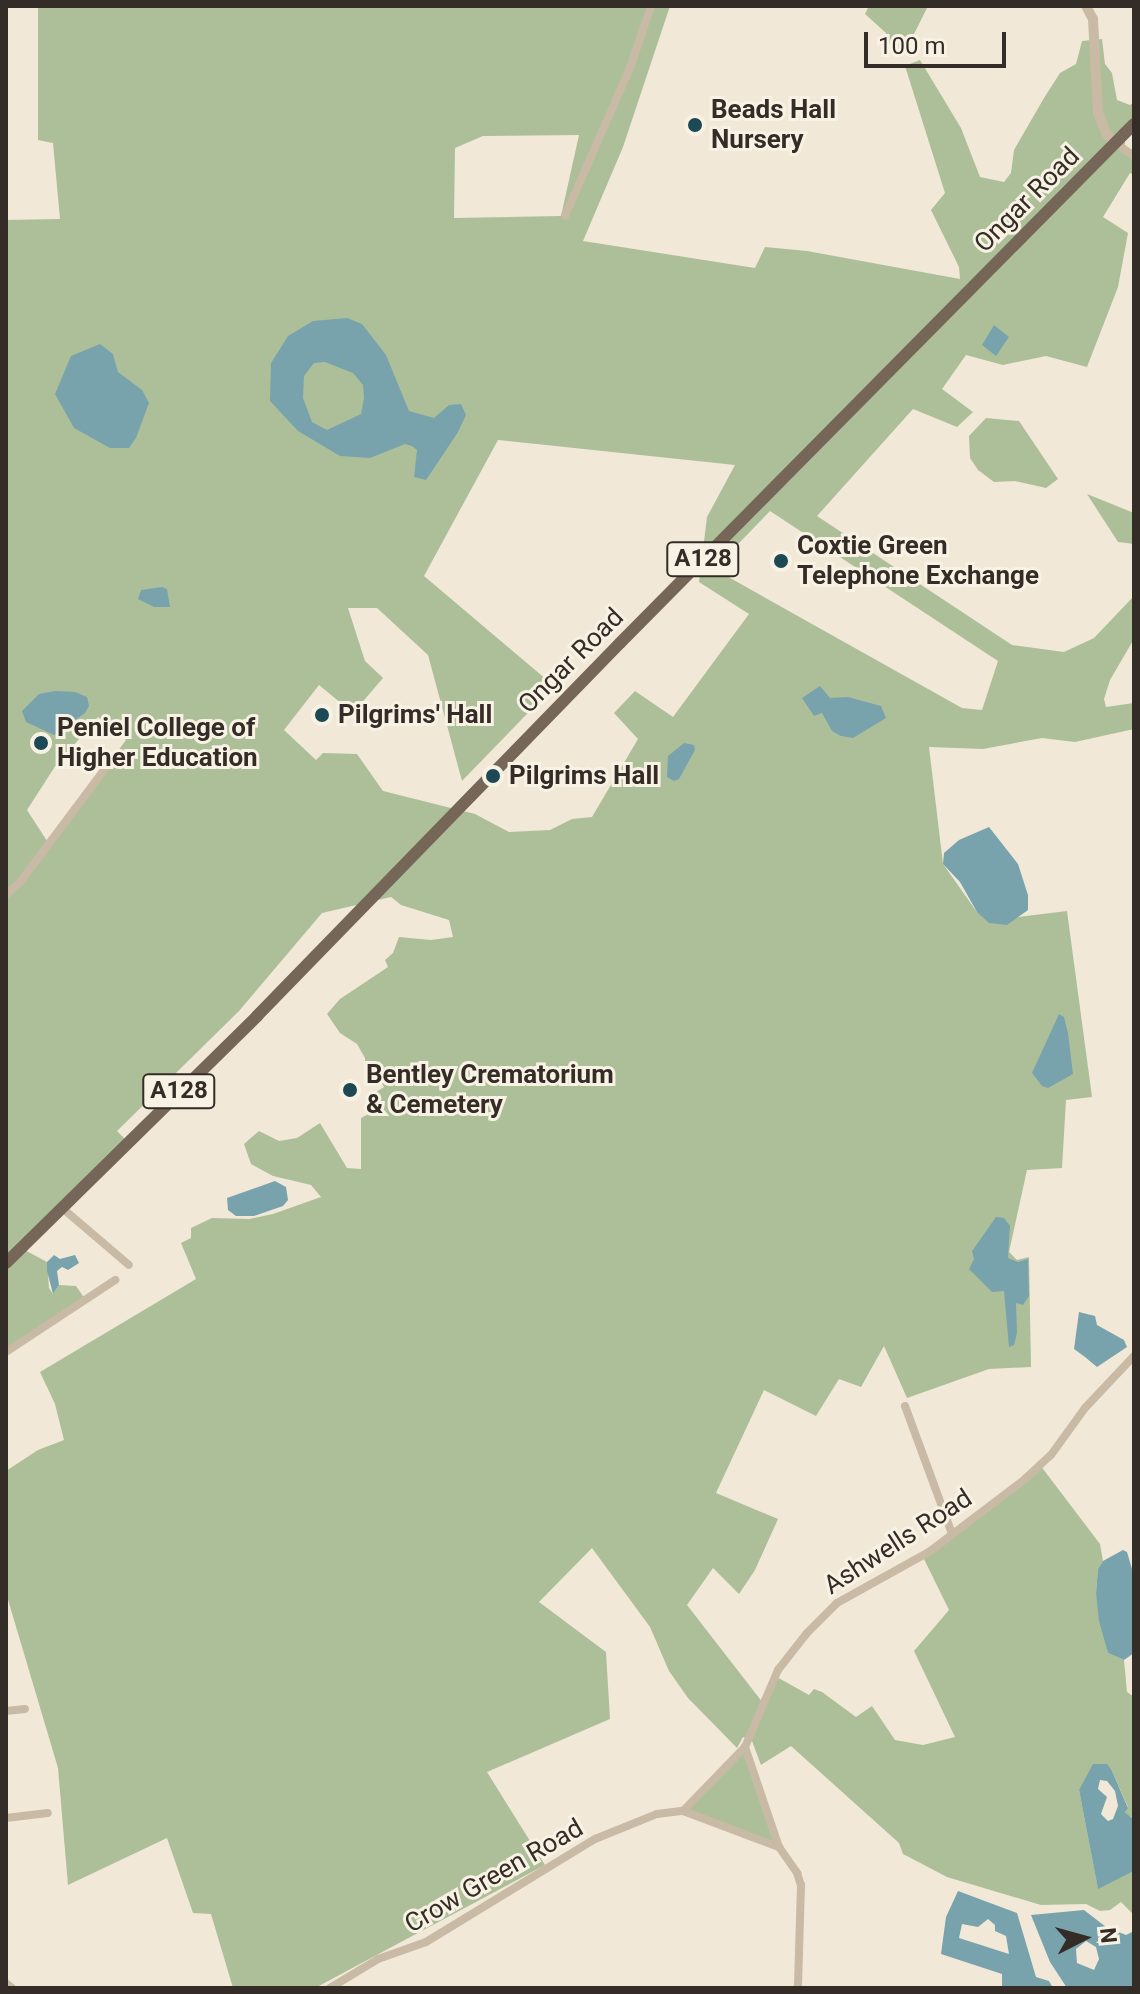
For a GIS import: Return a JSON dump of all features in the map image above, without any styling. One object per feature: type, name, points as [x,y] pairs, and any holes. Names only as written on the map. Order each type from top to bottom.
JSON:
[{"type":"main road","name":"Ongar Road","points":[[6,1263],[257,1016],[1134,124]]},
{"type":"street","points":[[565,216],[630,68],[651,6]]},
{"type":"street","points":[[1086,6],[1093,19],[1098,113],[1106,133],[1134,156]]},
{"type":"street","points":[[1093,19],[1101,6]]},
{"type":"street","points":[[6,895],[21,881],[110,762]]},
{"type":"street","points":[[61,1207],[129,1265]]},
{"type":"street","points":[[6,1352],[115,1280]]},
{"type":"street","name":"Ashwells Road","points":[[745,1747],[778,1670],[807,1633],[837,1603],[929,1552],[1025,1479],[1051,1455],[1085,1408],[1134,1356]]},
{"type":"street","points":[[905,1406],[952,1534]]},
{"type":"street","points":[[6,1711],[25,1709]]},
{"type":"street","points":[[779,1847],[683,1811],[745,1747],[779,1847],[797,1873],[801,1885],[798,1988]]},
{"type":"street","name":"Crow Green Road","points":[[330,1988],[378,1959],[426,1942],[595,1839],[638,1820],[683,1811]]},
{"type":"street","points":[[6,1818],[48,1813]]},
{"type":"street","points":[[6,1983],[12,1988]]},
{"type":"green space","points":[[38,6],[670,6],[623,147],[583,241],[755,268],[765,247],[807,251],[960,279],[959,267],[931,210],[945,193],[905,66],[920,60],[961,128],[980,177],[1004,182],[1011,173],[1014,150],[1060,73],[1076,64],[1082,41],[1102,39],[1105,64],[1112,73],[1117,100],[1130,105],[1134,102],[1134,124],[1125,133],[1125,150],[1134,156],[1134,175],[1130,173],[1103,217],[1128,233],[1118,287],[1087,367],[1046,356],[1003,365],[966,355],[942,389],[973,412],[957,427],[913,409],[817,516],[1012,645],[1064,652],[1094,638],[1134,596],[1134,639],[1110,680],[1104,699],[1106,707],[1134,703],[1134,729],[1075,742],[1042,738],[983,749],[929,747],[943,864],[977,912],[1007,924],[1018,917],[1067,911],[1092,1097],[1066,1100],[1062,1168],[1027,1170],[1009,1252],[1017,1260],[1029,1257],[1031,1367],[989,1369],[907,1398],[884,1346],[861,1387],[839,1379],[816,1416],[764,1390],[716,1493],[778,1519],[755,1570],[739,1594],[713,1568],[687,1605],[763,1703],[775,1676],[809,1695],[814,1689],[822,1692],[856,1717],[872,1706],[895,1740],[923,1745],[955,1737],[914,1651],[949,1610],[922,1555],[1040,1465],[1100,1544],[1103,1561],[1098,1569],[1096,1593],[1108,1653],[1124,1660],[1127,1692],[1134,1697],[1134,1820],[1125,1812],[1128,1807],[1112,1771],[1079,1790],[1098,1888],[1134,1871],[1134,1915],[1121,1902],[1110,1910],[1100,1911],[1086,1904],[1041,1905],[947,1877],[903,1854],[899,1843],[791,1746],[761,1765],[752,1741],[743,1737],[737,1748],[688,1698],[669,1671],[650,1627],[592,1548],[539,1602],[606,1652],[610,1719],[487,1772],[545,1865],[315,1988],[233,1988],[211,1914],[193,1913],[167,1838],[68,1885],[58,1768],[6,1593],[6,1471],[38,1450],[64,1440],[55,1404],[40,1372],[196,1279],[181,1243],[191,1238],[191,1228],[212,1218],[249,1219],[273,1214],[321,1197],[311,1185],[273,1176],[251,1164],[244,1144],[259,1131],[279,1141],[297,1138],[320,1123],[347,1168],[361,1169],[361,1118],[376,1110],[370,1096],[384,1087],[375,1071],[365,1066],[365,1058],[357,1044],[340,1033],[327,1014],[340,999],[388,967],[385,960],[393,953],[399,937],[431,940],[453,937],[449,920],[401,905],[391,897],[322,913],[239,1011],[117,1131],[128,1142],[21,1248],[47,1262],[49,1288],[53,1294],[59,1285],[76,1286],[85,1299],[6,1352],[6,220],[60,219],[53,143],[38,140]],"holes":[[[579,135],[561,216],[454,218],[455,148],[483,136]],[[498,440],[735,465],[707,517],[699,582],[749,614],[673,717],[635,691],[614,713],[638,739],[592,817],[572,819],[550,830],[509,832],[475,814],[383,791],[357,754],[323,753],[316,760],[284,730],[319,685],[353,713],[383,678],[365,661],[348,608],[377,608],[428,655],[462,781],[554,686],[424,576]],[[770,511],[998,661],[982,710],[962,708],[714,569]],[[98,717],[126,740],[49,844],[27,810],[54,768]]]},
{"type":"green space","points":[[869,6],[928,6],[907,48],[892,52],[886,33],[865,14]]},
{"type":"green space","points":[[986,418],[1019,421],[1058,479],[1046,488],[1015,481],[994,482],[978,470],[970,458],[969,436]]},
{"type":"green space","points":[[1087,494],[1134,513],[1134,544],[1118,542]]},
{"type":"green space","points":[[745,1747],[779,1847],[683,1811]]},
{"type":"water","points":[[347,318],[362,324],[386,355],[409,411],[434,418],[449,405],[461,404],[466,415],[426,480],[414,477],[417,450],[412,446],[405,444],[370,458],[340,456],[298,431],[270,401],[271,363],[288,336],[313,321]],"holes":[[[325,362],[353,373],[363,385],[361,414],[327,430],[312,422],[303,398],[304,376],[314,363]]]},
{"type":"water","points":[[994,325],[1009,337],[996,356],[982,345]]},
{"type":"water","points":[[100,344],[113,354],[118,372],[142,390],[149,403],[129,448],[110,448],[74,428],[55,394],[71,356]]},
{"type":"water","points":[[167,589],[170,607],[154,607],[138,599],[141,590]]},
{"type":"water","points":[[820,686],[830,698],[848,697],[881,706],[886,718],[853,738],[841,736],[832,731],[822,713],[814,716],[802,698]]},
{"type":"water","points":[[75,692],[87,697],[89,706],[85,713],[54,735],[26,722],[22,711],[39,694]]},
{"type":"water","points":[[684,743],[694,745],[695,750],[679,779],[674,781],[667,777],[668,756]]},
{"type":"water","points":[[989,827],[1018,864],[1028,895],[1028,910],[1007,925],[989,923],[977,912],[960,882],[943,864],[944,853],[959,840]]},
{"type":"water","points":[[1059,1014],[1064,1017],[1068,1033],[1073,1074],[1048,1088],[1042,1086],[1032,1073]]},
{"type":"water","points":[[275,1181],[286,1187],[288,1200],[283,1206],[254,1216],[236,1216],[228,1210],[227,1198]]},
{"type":"water","points":[[996,1217],[1004,1218],[1010,1226],[1008,1258],[1018,1262],[1028,1259],[1029,1296],[1023,1305],[1016,1303],[1017,1333],[1014,1345],[1009,1347],[1004,1291],[992,1292],[969,1269],[974,1259],[972,1251]]},
{"type":"water","points":[[54,1255],[60,1259],[75,1255],[79,1263],[68,1270],[62,1267],[57,1271],[59,1285],[53,1294],[47,1262]]},
{"type":"water","points":[[1079,1312],[1095,1316],[1097,1325],[1124,1340],[1127,1347],[1097,1367],[1074,1349]]},
{"type":"water","points":[[1123,1550],[1127,1552],[1132,1569],[1134,1589],[1134,1653],[1124,1660],[1108,1653],[1099,1621],[1096,1593],[1098,1569],[1103,1561]]},
{"type":"water","points":[[1093,1764],[1107,1764],[1128,1808],[1125,1812],[1134,1820],[1134,1871],[1098,1889],[1079,1790]],"holes":[[[1100,1780],[1107,1781],[1115,1791],[1118,1806],[1113,1819],[1108,1821],[1101,1814],[1107,1797],[1098,1789]]]},
{"type":"water","points":[[958,1891],[1017,1913],[1036,1977],[1049,1981],[1053,1988],[1002,1988],[1002,1974],[941,1954],[946,1917]],"holes":[[[988,1919],[995,1925],[995,1931],[1006,1936],[1009,1954],[959,1938],[962,1924],[978,1927]]]},
{"type":"water","points":[[1084,1910],[1106,1927],[1126,1935],[1134,1931],[1134,1988],[1067,1988],[1050,1962],[1031,1915]],"holes":[[[1086,1941],[1096,1947],[1099,1959],[1094,1970],[1077,1963],[1076,1949]]]},
{"type":"place","name":"Beads Hall Nursery","points":[[695,125]]},
{"type":"place","name":"Coxtie Green Telephone Exchange","points":[[781,561]]},
{"type":"place","name":"Pilgrims' Hall","points":[[322,715]]},
{"type":"place","name":"Peniel College of Higher Education","points":[[41,743]]},
{"type":"place","name":"Pilgrims Hall","points":[[493,776]]},
{"type":"place","name":"Bentley Crematorium & Cemetery","points":[[350,1090]]}]
